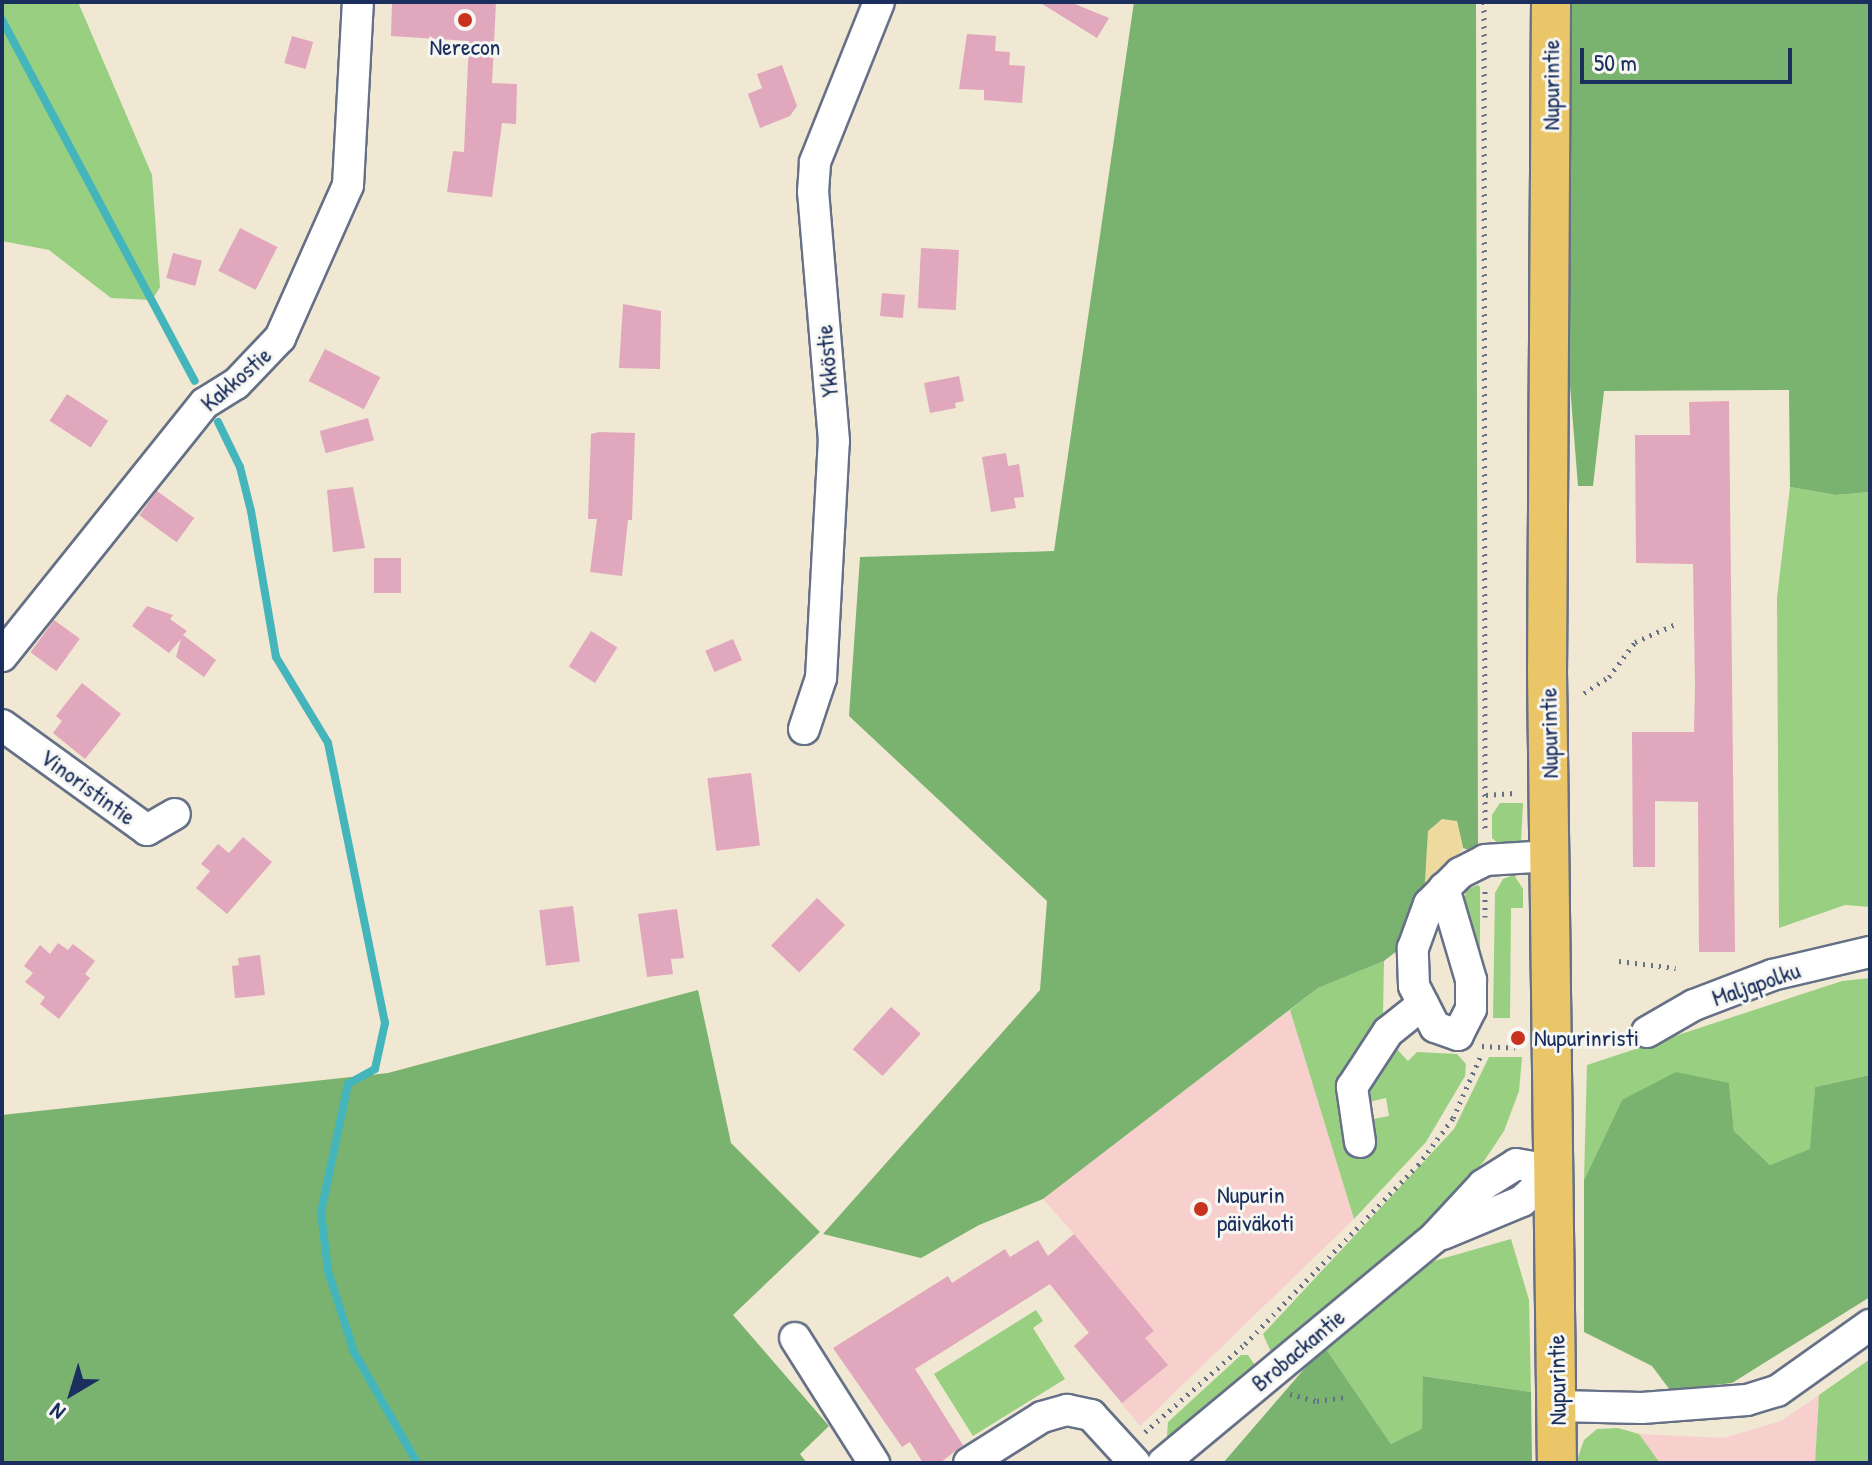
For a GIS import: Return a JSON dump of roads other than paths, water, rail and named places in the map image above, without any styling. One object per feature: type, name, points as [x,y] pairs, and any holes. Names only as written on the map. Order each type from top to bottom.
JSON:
[{"type":"main road","name":"Nupurintie","points":[[1551,2],[1551,856],[1557,1463]]},
{"type":"street","name":"Kakkostie","points":[[2,656],[205,403],[254,368],[280,338],[348,185],[358,2]]},
{"type":"street","name":"Ykköstie","points":[[804,729],[821,678],[834,441],[813,192],[815,162],[879,2]]},
{"type":"street","name":"Vinoristintie","points":[[2,725],[147,830],[175,814]]},
{"type":"street","points":[[1444,888],[1471,980],[1465,1029],[1458,1035],[1445,1034],[1414,986],[1413,948],[1429,904],[1444,888],[1460,873],[1485,860],[1551,856]]},
{"type":"street","name":"Maljapolku","points":[[1647,1032],[1694,1005],[1772,975],[1870,952]]},
{"type":"street","points":[[1360,1142],[1352,1087],[1388,1032],[1423,1004]]},
{"type":"street","name":"Brobackantie","points":[[1163,1463],[1434,1238],[1483,1185],[1516,1164],[1554,1171]]},
{"type":"street","points":[[1557,1406],[1642,1408],[1747,1400],[1777,1391],[1870,1325]]},
{"type":"street","points":[[795,1338],[874,1463]]},
{"type":"street","points":[[969,1463],[1042,1417],[1067,1410],[1091,1415],[1135,1463]]},
{"type":"waterway","points":[[2,20],[195,381]]},
{"type":"waterway","points":[[218,422],[240,467],[251,511],[276,657],[328,743],[385,1023],[375,1069],[348,1084],[321,1212],[328,1271],[354,1352],[417,1463]]},
{"type":"place","name":"Nerecon","points":[[465,20]]},
{"type":"place","name":"Nupurinristi","points":[[1518,1038]]},
{"type":"place","name":"Nupurin päiväkoti","points":[[1201,1209]]}]
